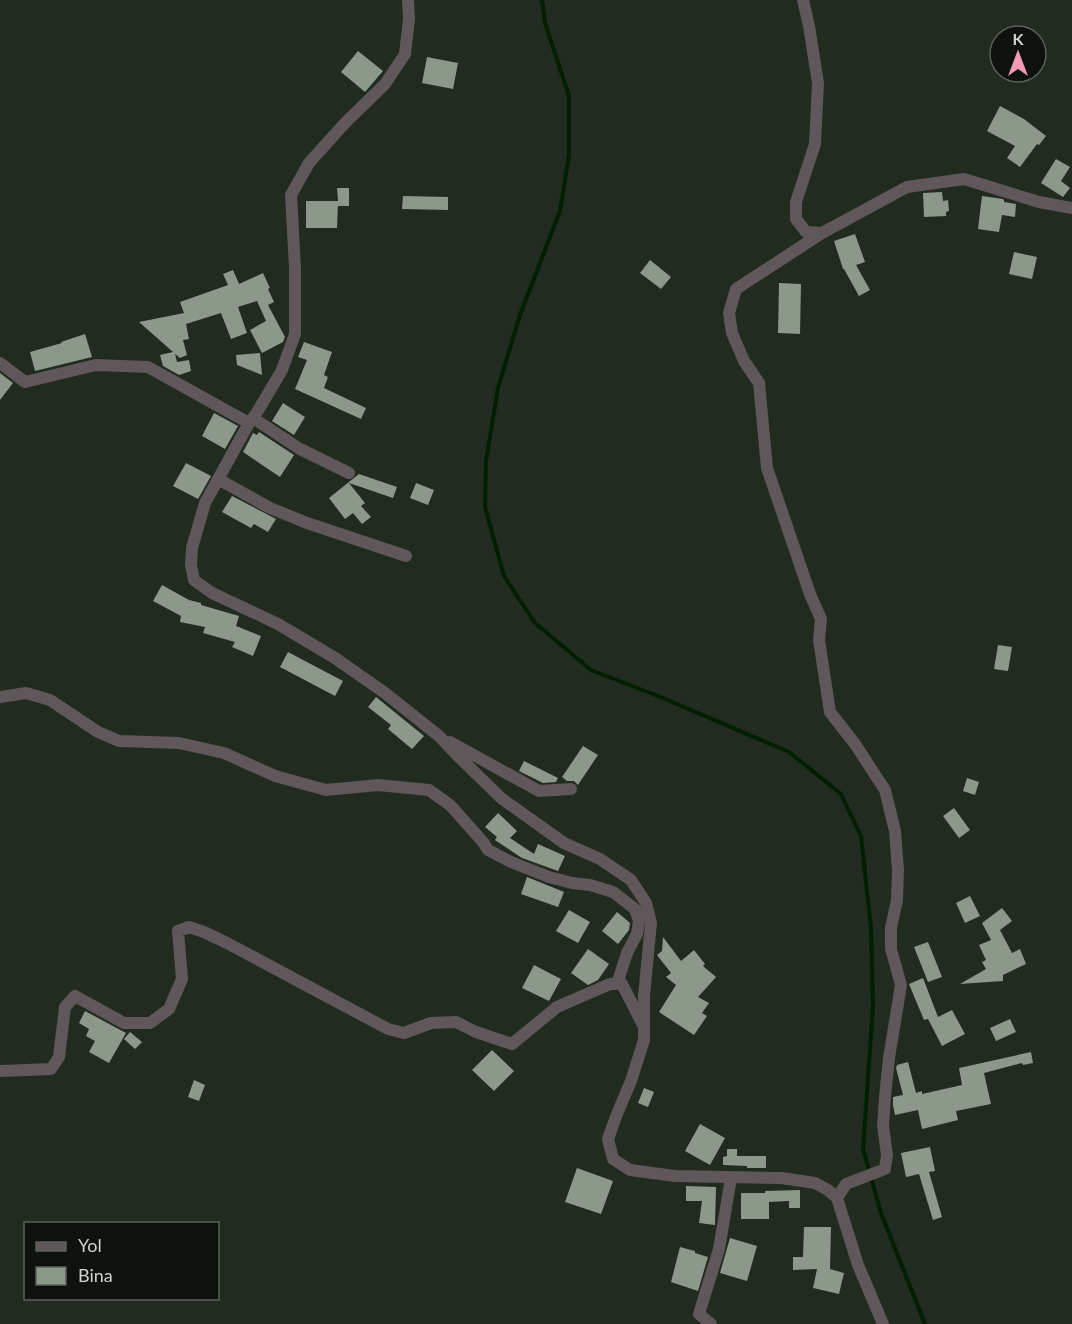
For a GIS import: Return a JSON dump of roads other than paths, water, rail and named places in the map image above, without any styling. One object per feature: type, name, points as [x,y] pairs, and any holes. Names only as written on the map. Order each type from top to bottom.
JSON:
[{"type":"street","points":[[408,0],[409,19],[405,54],[385,84],[309,163],[291,195],[295,268],[295,334],[282,370],[205,503],[192,548],[190,565],[194,580],[212,593],[278,624],[335,658],[385,693],[439,736],[501,798],[564,843],[600,859],[631,880],[646,903],[651,923],[644,996],[644,1040],[608,1139],[613,1159],[630,1170],[675,1176],[781,1178],[815,1183],[828,1190],[837,1198],[858,1265],[884,1324]]},
{"type":"street","points":[[803,0],[818,83],[815,144],[796,202],[796,219],[806,232],[822,233]]},
{"type":"street","points":[[837,1198],[846,1184],[885,1169],[887,1155],[883,1126],[885,1097],[901,985],[891,949],[891,928],[898,890],[895,831],[885,790],[855,744],[830,712],[819,640],[821,619],[810,594],[767,468],[759,383],[744,361],[732,333],[729,313],[736,289],[822,233],[906,187],[964,178],[1039,202],[1072,208]]},
{"type":"street","points":[[0,363],[26,382],[96,365],[147,367],[349,473]]},
{"type":"street","points":[[218,479],[270,508],[307,523],[406,556]]},
{"type":"street","points":[[0,697],[26,693],[50,700],[98,732],[119,741],[178,743],[224,753],[275,776],[326,790],[378,785],[429,790],[450,805],[488,850],[549,877],[613,892],[635,909],[639,921],[636,934],[617,984]]},
{"type":"street","points":[[439,736],[539,791],[571,789]]},
{"type":"street","points":[[0,1071],[51,1069],[59,1057],[65,1007],[75,996],[124,1023],[150,1023],[169,1009],[182,979],[178,931],[189,927],[227,943],[387,1029],[404,1033],[431,1023],[456,1022],[476,1032],[512,1044],[557,1006],[610,984],[622,984],[644,1028]]},
{"type":"street","points":[[711,1324],[699,1314],[719,1249],[730,1178]]},
{"type":"waterway","points":[[542,0],[545,23],[569,96],[569,155],[560,211],[520,315],[498,388],[486,461],[485,507],[504,576],[535,623],[591,670],[789,752],[841,794],[861,836],[871,928],[873,1006],[863,1149],[881,1213],[925,1324]]}]
